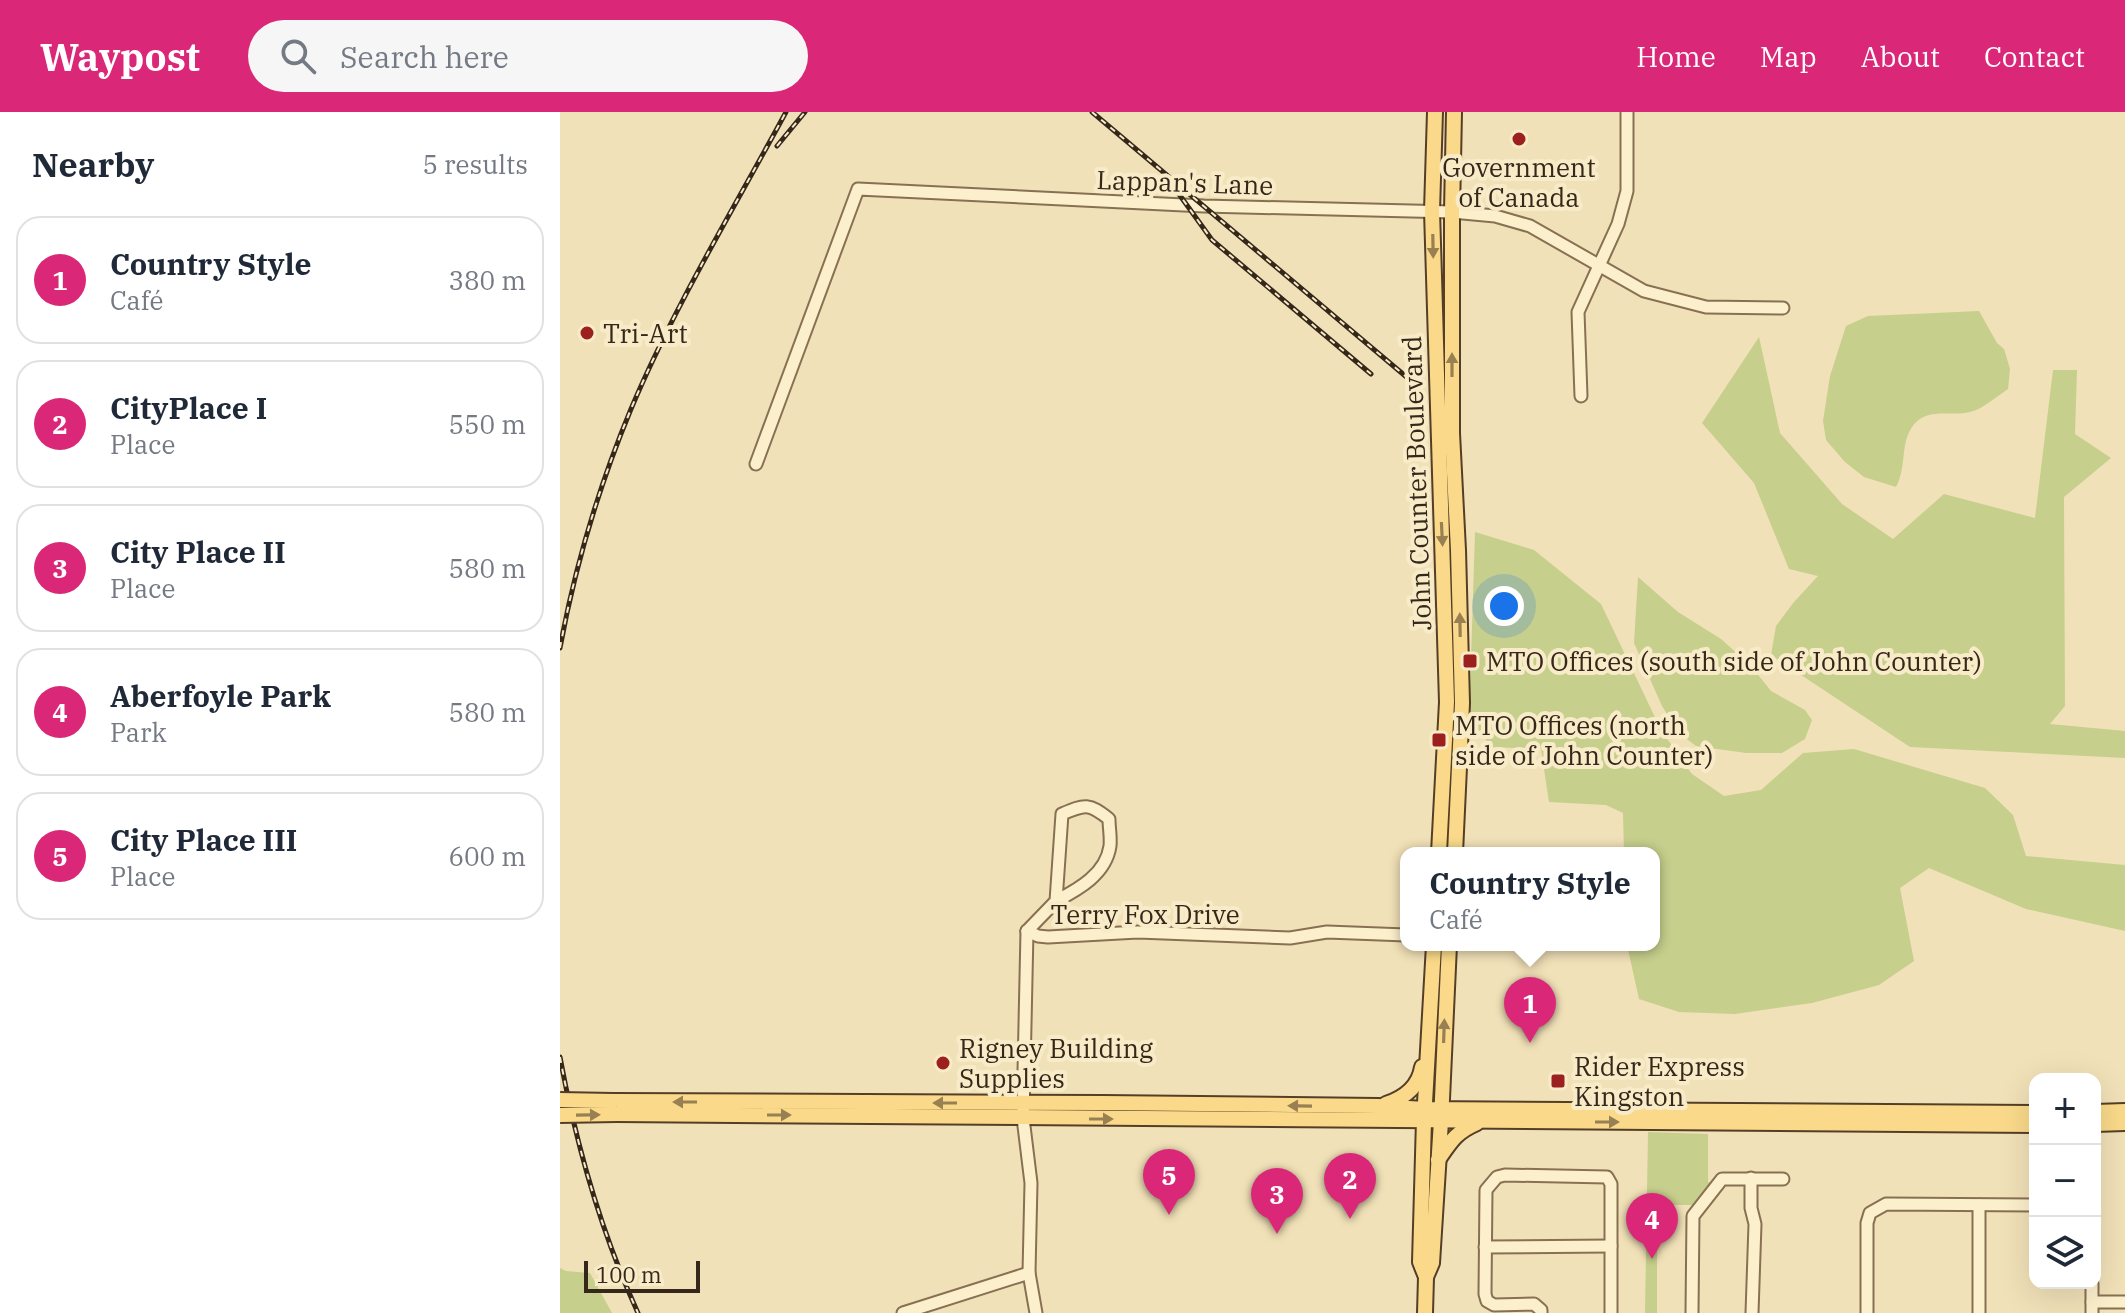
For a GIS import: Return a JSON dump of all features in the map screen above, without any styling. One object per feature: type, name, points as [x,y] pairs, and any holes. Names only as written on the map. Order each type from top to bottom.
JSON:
[{"type":"main road","name":"John Counter Boulevard","points":[[1435,112],[1432,211],[1447,702],[1439,847]]},
{"type":"main road","name":"John Counter Boulevard","points":[[1454,112],[1452,433],[1462,703],[1455,847]]},
{"type":"main road","points":[[1426,1277],[1420,1262],[1424,1115],[1434,951]]},
{"type":"main road","points":[[1425,1313],[1426,1277],[1432,1263],[1442,1115],[1449,951]]},
{"type":"main road","points":[[1378,1106],[1398,1100],[1411,1090],[1422,1073],[1430,1031]]},
{"type":"main road","points":[[560,1100],[615,1108]]},
{"type":"main road","points":[[1023,1111],[1378,1106],[1424,1115]]},
{"type":"main road","points":[[560,1115],[615,1108],[1424,1115],[2029,1113]]},
{"type":"main road","points":[[2101,1112],[2125,1111]]},
{"type":"main road","points":[[1442,1115],[1482,1122],[2029,1125]]},
{"type":"main road","points":[[1437,1161],[1454,1136],[1482,1122]]},
{"type":"main road","points":[[2101,1124],[2125,1123]]},
{"type":"street","points":[[1581,396],[1578,312],[1618,224],[1627,191],[1627,112]]},
{"type":"street","name":"Lappan's Lane","points":[[756,464],[858,189],[1495,216],[1530,226],[1644,291],[1706,307],[1783,308]]},
{"type":"street","points":[[1027,931],[1056,901],[1080,888],[1099,871],[1110,848],[1109,819],[1098,810],[1082,805],[1062,814],[1056,901]]},
{"type":"street","name":"Terry Fox Drive","points":[[1036,1313],[1029,1273],[1031,1183],[1023,1111],[1027,931],[1048,937],[1138,932],[1290,938],[1327,932],[1400,935]]},
{"type":"street","points":[[1541,1313],[1534,1304],[1494,1305],[1487,1301],[1486,1190],[1497,1177],[1607,1177],[1611,1184],[1611,1313]]},
{"type":"street","points":[[1751,1178],[1751,1208],[1755,1224],[1752,1313]]},
{"type":"street","points":[[1692,1313],[1693,1216],[1722,1179],[1783,1179]]},
{"type":"street","points":[[1867,1313],[1867,1223],[1870,1213],[1886,1204],[2029,1205]]},
{"type":"street","points":[[1979,1205],[1979,1313]]},
{"type":"street","points":[[1485,1247],[1611,1246]]},
{"type":"street","points":[[903,1313],[1029,1273]]},
{"type":"street","points":[[2092,1307],[2125,1302]]},
{"type":"green space","points":[[1979,311],[1997,343],[2004,349],[2010,369],[2008,389],[1975,410],[1931,414],[1918,421],[1908,434],[1896,487],[1864,477],[1845,462],[1826,440],[1823,421],[1830,376],[1846,326],[1868,316]]},
{"type":"green space","points":[[1759,337],[1780,433],[1842,504],[1893,539],[1944,494],[2035,518],[2053,370],[2077,370],[2075,434],[2111,458],[2064,497],[2065,706],[2050,724],[2125,731],[2125,758],[1910,747],[1771,655],[1776,626],[1818,576],[1789,569],[1754,483],[1702,423]]},
{"type":"green space","points":[[1475,532],[1534,550],[1601,604],[1661,730],[1692,774],[1724,796],[1761,790],[1803,753],[1854,749],[1985,788],[2013,815],[2026,856],[2125,865],[2125,931],[2026,909],[1929,868],[1900,888],[1914,961],[1879,985],[1812,1003],[1735,1014],[1679,1012],[1639,999],[1628,951],[1660,951],[1660,847],[1624,847],[1623,813],[1606,805],[1549,802],[1541,749],[1493,747],[1469,722]]},
{"type":"green space","points":[[1638,577],[1678,612],[1721,639],[1751,666],[1771,691],[1805,710],[1812,720],[1805,739],[1782,753],[1746,753],[1696,746],[1679,733],[1662,706],[1634,643]]},
{"type":"green space","points":[[1648,1132],[1708,1134],[1708,1182],[1712,1183],[1694,1205],[1657,1205],[1657,1313],[1645,1313]]},
{"type":"green space","points":[[560,1268],[590,1273],[612,1313],[560,1313]]},
{"type":"railway","points":[[560,648],[589,527],[631,409],[685,296],[786,112]]},
{"type":"railway","points":[[777,146],[805,112]]},
{"type":"railway","points":[[1092,112],[1416,385]]},
{"type":"railway","points":[[1176,190],[1212,240],[1371,374]]},
{"type":"railway","points":[[560,1057],[591,1187],[612,1251],[638,1313]]},
{"type":"place","name":"Government of Canada","points":[[1519,139]]},
{"type":"place","name":"Tri-Art","points":[[587,333]]},
{"type":"place","name":"MTO Offices (south side of John Counter)","points":[[1470,661]]},
{"type":"place","name":"MTO Offices (north side of John Counter)","points":[[1439,740]]},
{"type":"place","name":"Country Style","points":[[1530,1043]]},
{"type":"place","name":"Rigney Building Supplies","points":[[943,1063]]},
{"type":"place","name":"Rider Express Kingston","points":[[1558,1081]]},
{"type":"place","name":"City Place III","points":[[1169,1215]]},
{"type":"place","name":"CityPlace I","points":[[1350,1219]]},
{"type":"place","name":"City Place II","points":[[1277,1234]]},
{"type":"place","name":"Aberfoyle Park","points":[[1652,1259]]}]
